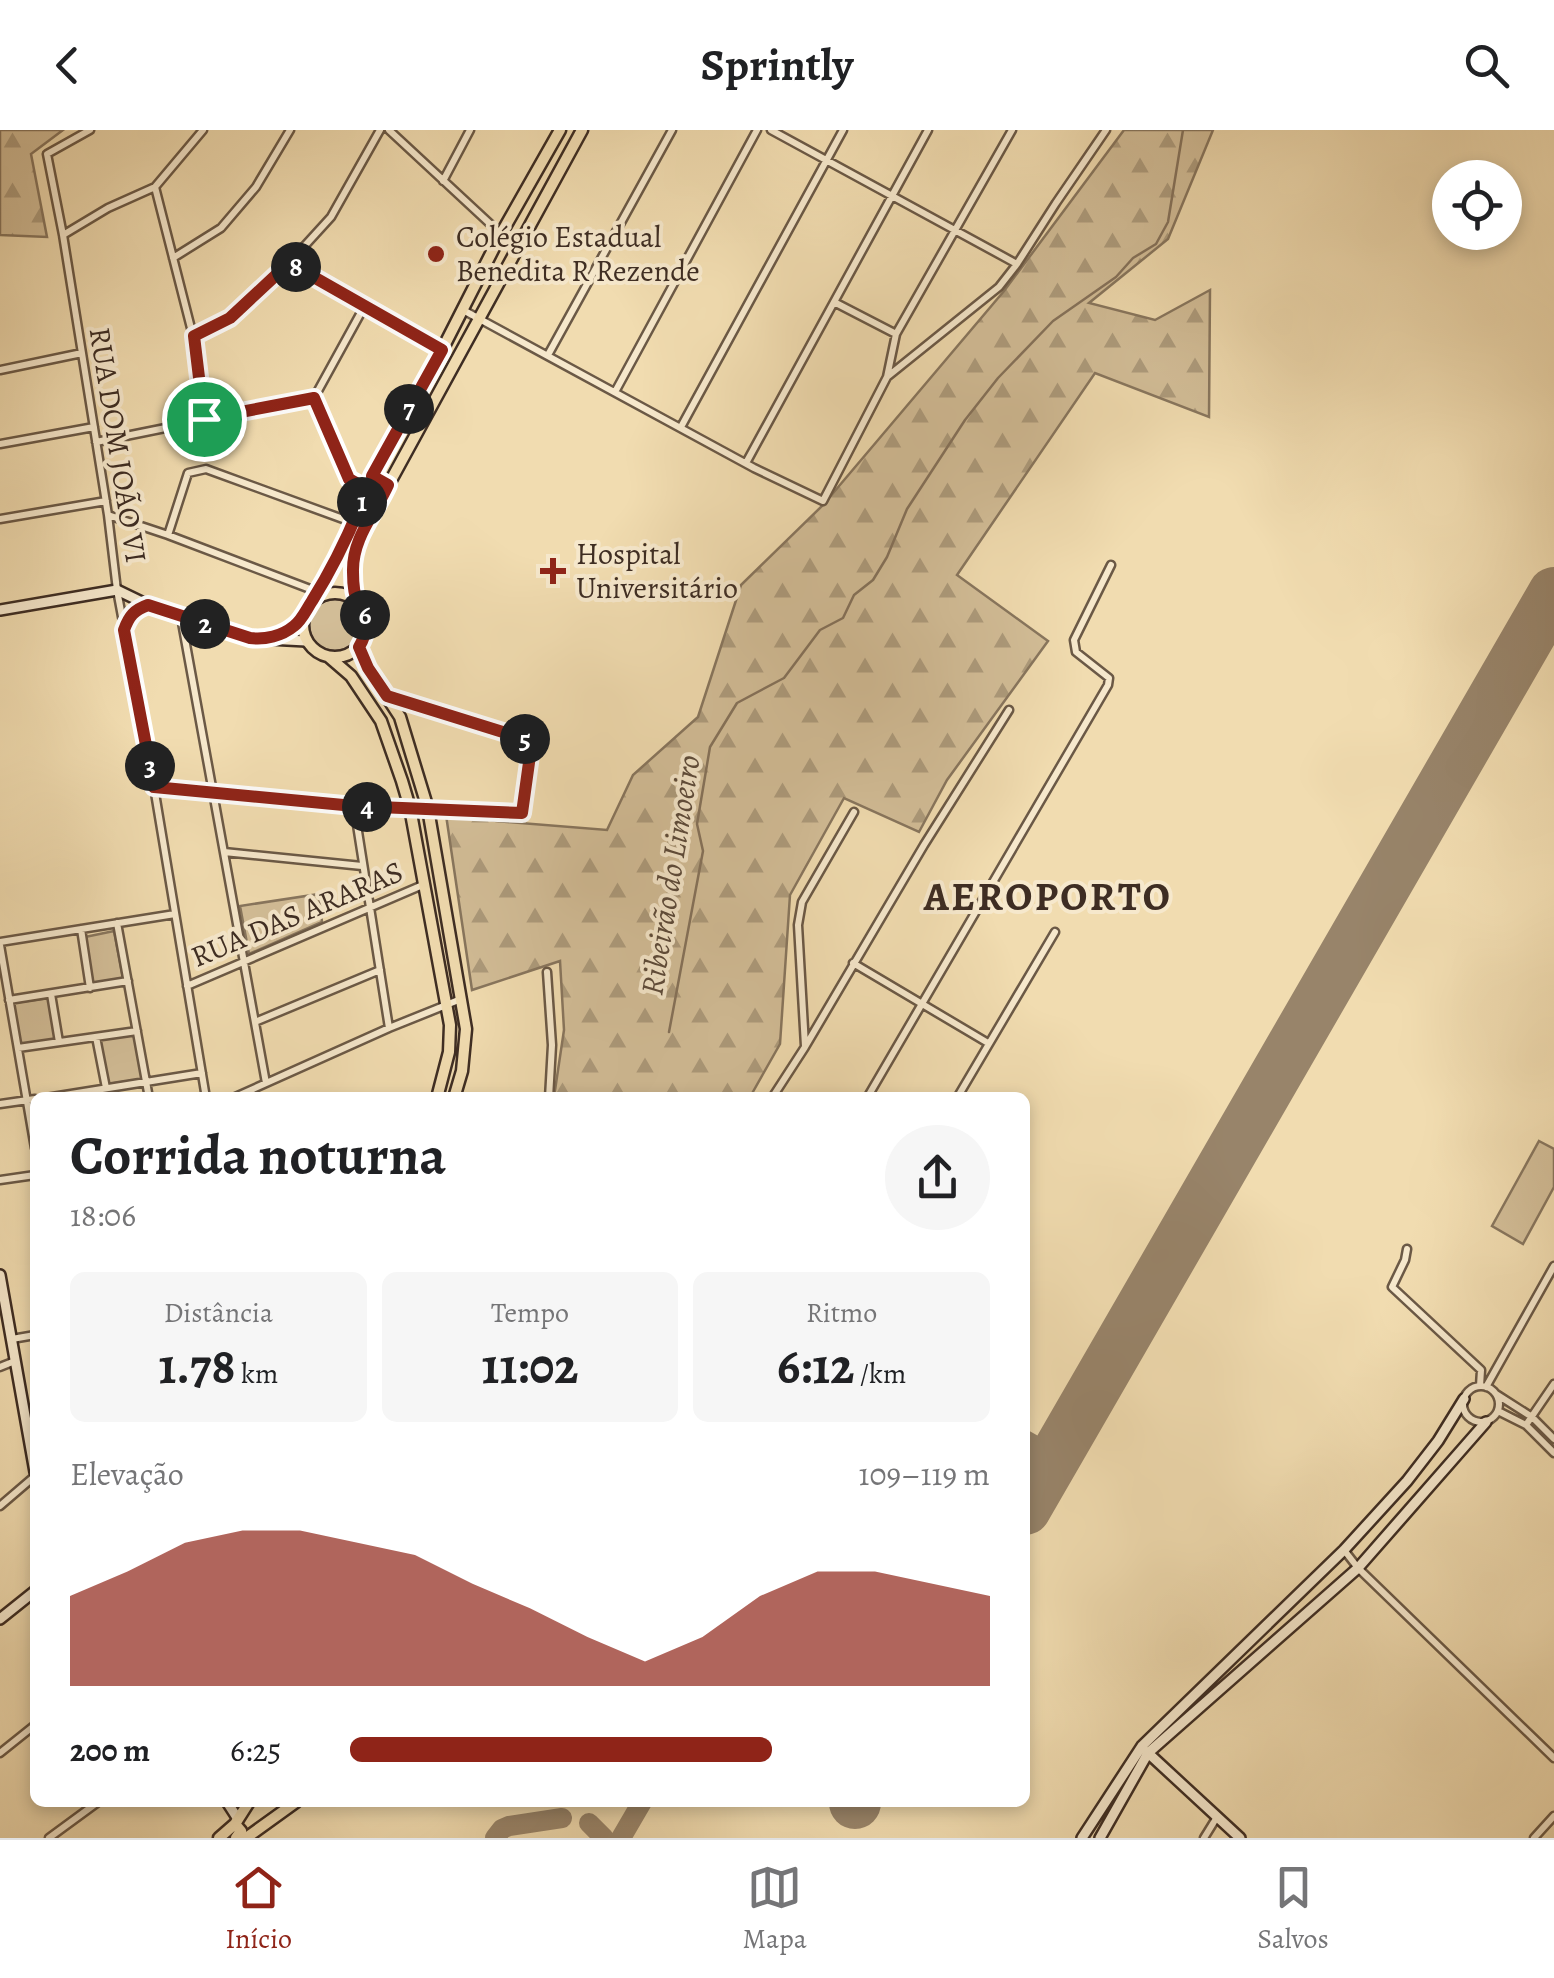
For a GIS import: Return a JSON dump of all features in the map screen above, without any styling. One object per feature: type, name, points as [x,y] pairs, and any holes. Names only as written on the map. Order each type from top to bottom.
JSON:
[{"type":"main road","points":[[439,1092],[449,1052],[450,1025],[410,808],[381,721],[351,676],[320,654],[303,633],[306,611],[354,523],[372,476],[560,130]]},
{"type":"main road","points":[[356,601],[353,572],[366,523],[582,130]]},
{"type":"main road","points":[[372,476],[386,489]]},
{"type":"main road","points":[[367,489],[386,489]]},
{"type":"main road","points":[[306,611],[326,594],[347,595],[362,609],[367,628],[359,647],[350,654],[330,658]]},
{"type":"main road","points":[[359,647],[400,716],[428,809],[466,1030],[456,1092]]},
{"type":"main road","points":[[218,1838],[237,1822],[245,1807]]},
{"type":"main road","points":[[252,1807],[270,1820]]},
{"type":"main road","points":[[246,1838],[289,1807]]},
{"type":"main road","points":[[236,1838],[240,1831],[237,1822]]},
{"type":"street","name":"RUA DOM JOÃO VI","points":[[90,130],[47,154],[94,426],[117,590],[205,1092]]},
{"type":"street","points":[[63,235],[108,208],[155,187],[203,130]]},
{"type":"street","points":[[173,258],[221,228],[256,187],[290,130]]},
{"type":"street","points":[[194,336],[230,318],[331,217],[380,130]]},
{"type":"street","points":[[388,130],[501,234]]},
{"type":"street","points":[[442,181],[470,130]]},
{"type":"street","points":[[548,356],[672,130]]},
{"type":"street","points":[[615,392],[757,130]]},
{"type":"street","points":[[771,130],[1017,264]]},
{"type":"street","points":[[680,428],[843,130]]},
{"type":"street","points":[[746,464],[928,130]]},
{"type":"street","points":[[462,309],[746,464],[823,501],[887,378],[896,334],[1012,130]]},
{"type":"street","points":[[887,378],[999,288],[1106,130]]},
{"type":"street","points":[[155,187],[194,336],[204,419]]},
{"type":"street","points":[[289,263],[442,350]]},
{"type":"street","points":[[834,302],[896,334]]},
{"type":"street","points":[[314,398],[364,306]]},
{"type":"street","points":[[0,370],[82,353]]},
{"type":"street","points":[[96,442],[314,398]]},
{"type":"street","points":[[314,398],[349,479],[367,489]]},
{"type":"street","points":[[0,444],[94,426]]},
{"type":"street","points":[[168,534],[188,473],[206,468],[354,523]]},
{"type":"street","points":[[0,518],[106,501]]},
{"type":"street","points":[[108,515],[318,592]]},
{"type":"street","points":[[871,1092],[1108,685],[1109,678],[1073,646],[1112,565]]},
{"type":"street","points":[[0,610],[117,590],[148,605],[250,638],[306,641]]},
{"type":"street","points":[[124,630],[133,612],[148,605]]},
{"type":"street","points":[[262,640],[295,626],[306,611]]},
{"type":"street","points":[[180,616],[266,1083]]},
{"type":"street","points":[[154,787],[354,806],[522,813],[532,741],[387,696]]},
{"type":"street","points":[[776,1092],[1008,710]]},
{"type":"street","points":[[354,806],[389,1028]]},
{"type":"street","points":[[805,1047],[798,924],[802,902],[854,812]]},
{"type":"street","points":[[224,852],[362,866]]},
{"type":"street","name":"RUA DAS ARARAS","points":[[187,986],[425,884]]},
{"type":"street","points":[[30,1096],[0,944],[175,914]]},
{"type":"street","points":[[117,923],[148,1092]]},
{"type":"street","points":[[80,929],[90,988]]},
{"type":"street","points":[[959,1092],[1055,932]]},
{"type":"street","points":[[853,963],[988,1043]]},
{"type":"street","points":[[255,1022],[380,970]]},
{"type":"street","points":[[548,972],[552,1045],[549,1092]]},
{"type":"street","points":[[10,1000],[128,982]]},
{"type":"street","points":[[51,994],[59,1042]]},
{"type":"street","points":[[246,1092],[462,999]]},
{"type":"street","points":[[18,1048],[136,1031]]},
{"type":"street","points":[[96,1037],[106,1088]]},
{"type":"street","points":[[98,1092],[202,1073]]},
{"type":"street","points":[[0,1104],[30,1100]]},
{"type":"street","points":[[0,1180],[30,1176]]},
{"type":"street","points":[[1407,1249],[1392,1288],[1481,1370],[1483,1386]]},
{"type":"street","points":[[1082,1838],[1145,1750],[1407,1482],[1470,1390],[1483,1386],[1554,1266]]},
{"type":"street","points":[[0,1275],[30,1446]]},
{"type":"street","points":[[12,1340],[30,1336]]},
{"type":"street","points":[[0,1367],[15,1361]]},
{"type":"street","points":[[1526,1425],[1554,1384]]},
{"type":"street","points":[[1483,1386],[1532,1417],[1554,1440]]},
{"type":"street","points":[[1100,1838],[1145,1750],[1358,1568],[1486,1422],[1496,1416],[1500,1406],[1496,1394]]},
{"type":"street","points":[[1464,1399],[1464,1410],[1470,1419],[1486,1422]]},
{"type":"street","points":[[1498,1412],[1526,1425],[1554,1453]]},
{"type":"street","points":[[0,1506],[30,1479]]},
{"type":"street","points":[[1344,1550],[1554,1758]]},
{"type":"street","points":[[0,1618],[30,1594]]},
{"type":"street","points":[[0,1753],[30,1729]]},
{"type":"street","points":[[1145,1750],[1240,1838]]},
{"type":"street","points":[[49,1838],[91,1807]]},
{"type":"street","points":[[230,1807],[237,1822]]},
{"type":"street","points":[[1204,1838],[1218,1816]]},
{"type":"street","points":[[1534,1838],[1554,1816]]},
{"type":"green space","points":[[0,130],[63,130],[31,154],[47,237],[0,235]]},
{"type":"green space","points":[[1124,130],[1213,130],[1168,239],[1089,303],[1155,320],[1210,290],[1209,417],[1095,373],[957,575],[1048,641],[947,780],[919,832],[844,798],[790,895],[780,1044],[753,1092],[555,1092],[564,1030],[560,961],[472,990],[446,815],[607,830],[633,775],[698,717],[741,585],[823,505],[1004,291]]},
{"type":"green space","points":[[335,599],[353,607],[361,625],[353,643],[335,651],[317,643],[309,625],[317,607]]},
{"type":"green space","points":[[319,894],[322,922],[249,954],[240,906]]},
{"type":"green space","points":[[114,931],[123,978],[93,983],[85,937]]},
{"type":"green space","points":[[49,998],[55,1040],[20,1045],[13,1003]]},
{"type":"green space","points":[[134,1034],[143,1079],[108,1084],[99,1040]]},
{"type":"green space","points":[[1539,1141],[1554,1149],[1554,1187],[1523,1244],[1492,1226]]},
{"type":"waterway","name":"Ribeirão do Limoeiro","points":[[669,1032],[703,851],[697,824],[710,747],[737,703],[784,678],[820,630],[843,618],[854,595],[873,580],[907,509],[965,420],[998,378],[1053,321],[1156,244],[1168,222],[1183,130]]},
{"type":"taxiway","points":[[1030,1443],[1055,1457]]},
{"type":"taxiway","points":[[621,1838],[639,1807]]},
{"type":"taxiway","points":[[495,1838],[509,1826],[562,1818]]},
{"type":"taxiway","points":[[589,1823],[604,1838]]},
{"type":"runway","points":[[1030,1500],[1554,593]]},
{"type":"place","name":"Colégio Estadual Benedita R Rezende","points":[[436,254]]},
{"type":"place","name":"Hospital Universitário","points":[[553,571]]},
{"type":"district","name":"AEROPORTO","points":[[1048,896]]},
{"type":"route","points":[[289,263],[442,350],[372,476],[388,485],[366,523],[354,561],[356,601],[367,628],[359,647],[387,696],[532,741],[522,813],[354,806],[154,787],[124,630],[133,612],[148,605],[262,640],[282,633],[295,626],[318,592],[367,489],[349,479],[314,398],[204,419],[194,336],[230,318],[289,263]]}]
